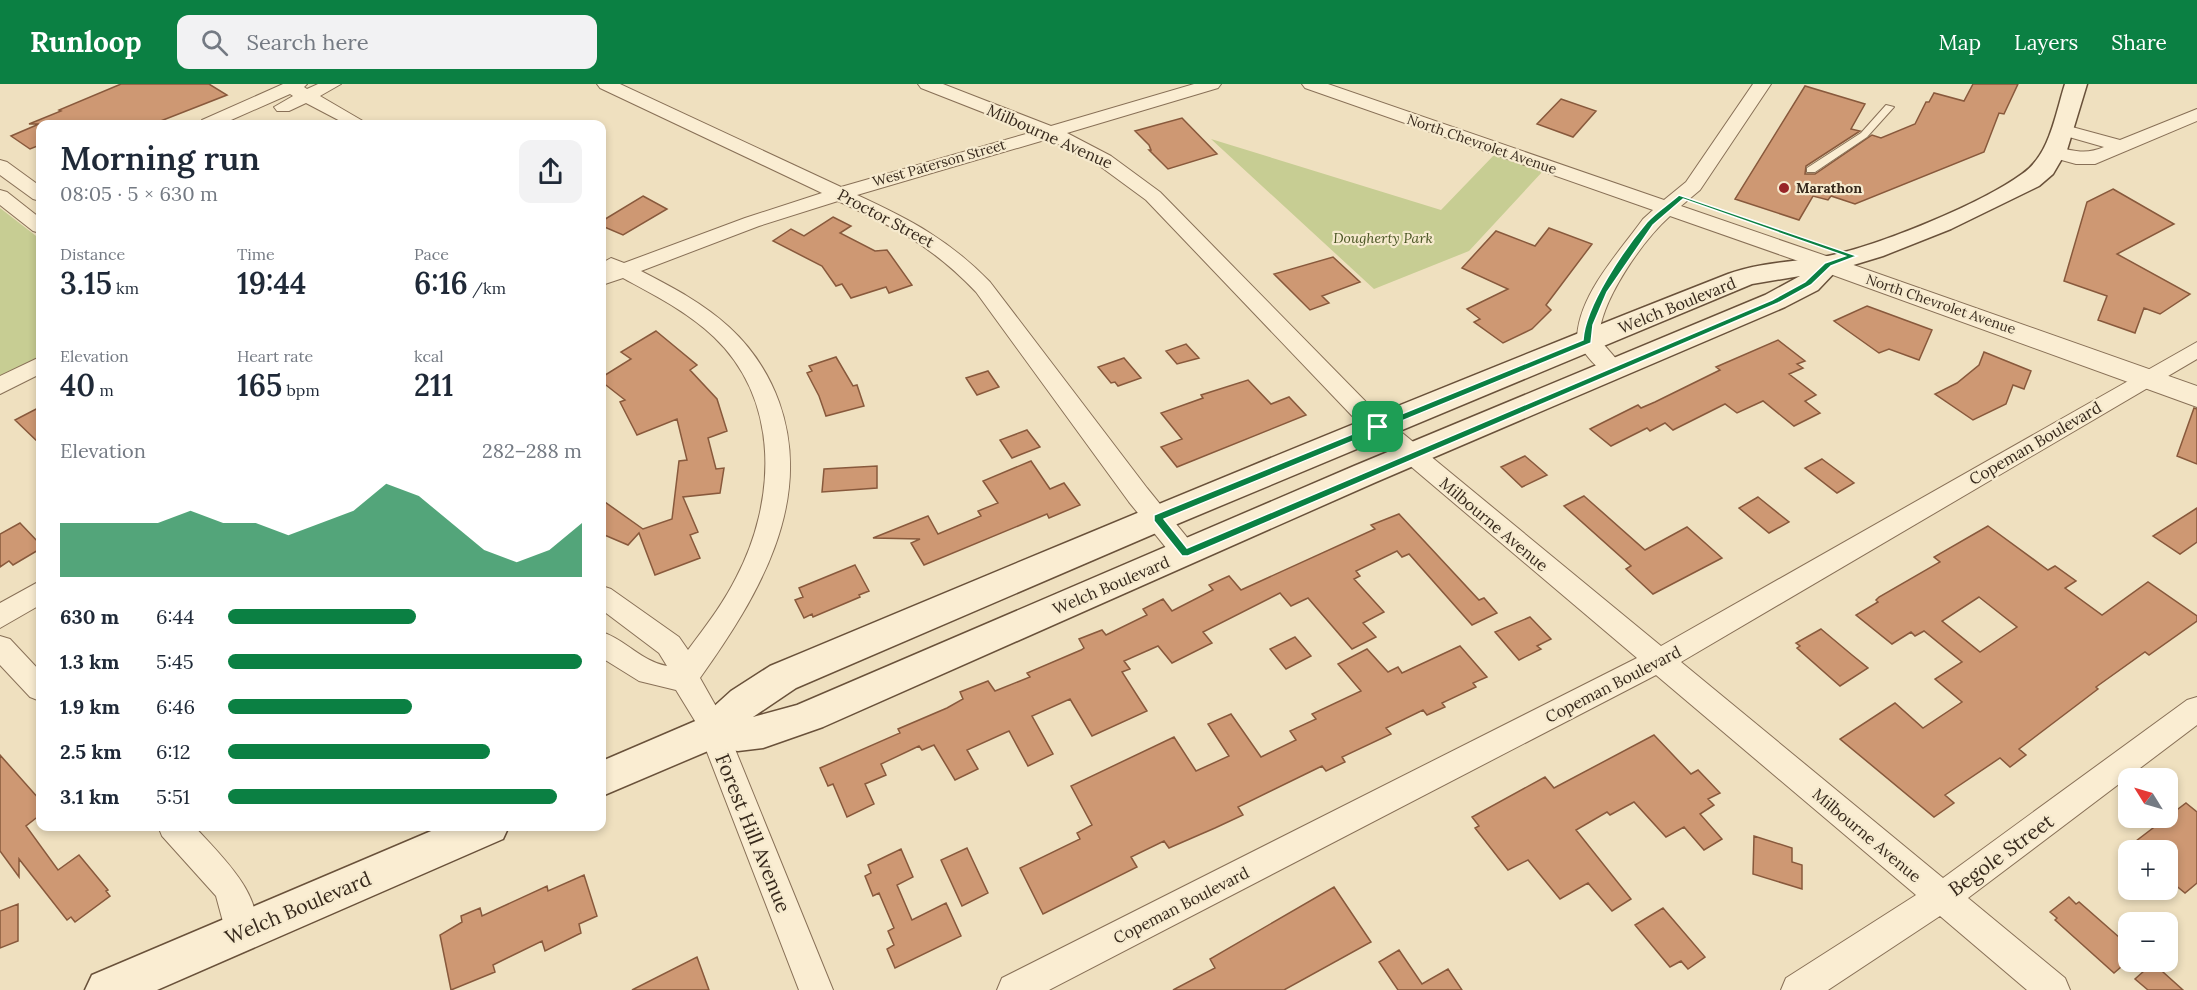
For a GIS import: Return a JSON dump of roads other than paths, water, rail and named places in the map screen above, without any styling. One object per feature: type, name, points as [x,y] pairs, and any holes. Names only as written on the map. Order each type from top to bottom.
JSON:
[{"type":"main road","name":"Welch Boulevard","points":[[606,776],[713,731],[744,702],[783,677],[1158,518],[1743,279],[1794,267],[1840,260],[1950,219],[2023,187],[2043,170],[2057,141],[2076,84]]},
{"type":"main road","name":"Welch Boulevard","points":[[713,731],[735,736],[750,735],[789,724],[1786,296],[1808,284],[1840,260]]},
{"type":"main road","name":"Welch Boulevard","points":[[107,990],[477,831]]},
{"type":"street","points":[[218,120],[296,88],[332,84]]},
{"type":"street","name":"Proctor Street","points":[[606,84],[918,232],[968,270],[1138,495],[1185,553]]},
{"type":"street","name":"Milbourne Avenue","points":[[927,84],[1037,128],[1111,162],[1140,184],[1378,427],[2053,990]]},
{"type":"street","name":"West Paterson Street","points":[[1037,128],[1169,84]]},
{"type":"street","name":"West Paterson Street","points":[[606,266],[721,232],[828,188],[1037,128],[1212,84]]},
{"type":"street","name":"North Chevrolet Avenue","points":[[1311,84],[1674,202],[1840,260]]},
{"type":"street","name":"North Chevrolet Avenue","points":[[1356,84],[1674,202],[2157,373],[2197,380]]},
{"type":"street","points":[[1614,369],[1588,341],[1588,325],[1600,296],[1650,223],[1693,186],[1762,84]]},
{"type":"street","points":[[251,120],[296,88]]},
{"type":"street","points":[[296,88],[352,120]]},
{"type":"street","points":[[2057,141],[2090,159],[2111,153],[2121,146],[2197,114]]},
{"type":"street","points":[[0,166],[36,192]]},
{"type":"street","points":[[0,196],[33,220]]},
{"type":"street","points":[[606,266],[693,309],[732,341],[753,368],[763,386],[777,435],[779,473],[775,505],[759,559],[724,622],[683,679],[663,678],[641,671],[606,646]]},
{"type":"street","name":"Copeman Boulevard","points":[[1014,990],[1658,661],[2197,350]]},
{"type":"street","points":[[0,386],[36,367]]},
{"type":"street","name":"North Chevrolet Avenue","points":[[2157,373],[2197,397]]},
{"type":"street","points":[[0,617],[36,594]]},
{"type":"street","name":"Forest Hill Avenue","points":[[606,599],[669,645],[680,661],[683,679],[702,705],[816,990]]},
{"type":"street","points":[[0,647],[36,685]]},
{"type":"street","name":"Begole Street","points":[[1798,990],[1942,898],[2197,709]]},
{"type":"street","points":[[178,831],[227,885],[235,901],[241,933]]},
{"type":"lane","points":[[1811,170],[1864,135],[1889,107]]},
{"type":"place","name":"Marathon","points":[[1784,188]]},
{"type":"park label","name":"Dougherty Park","points":[[1383,238]]}]
